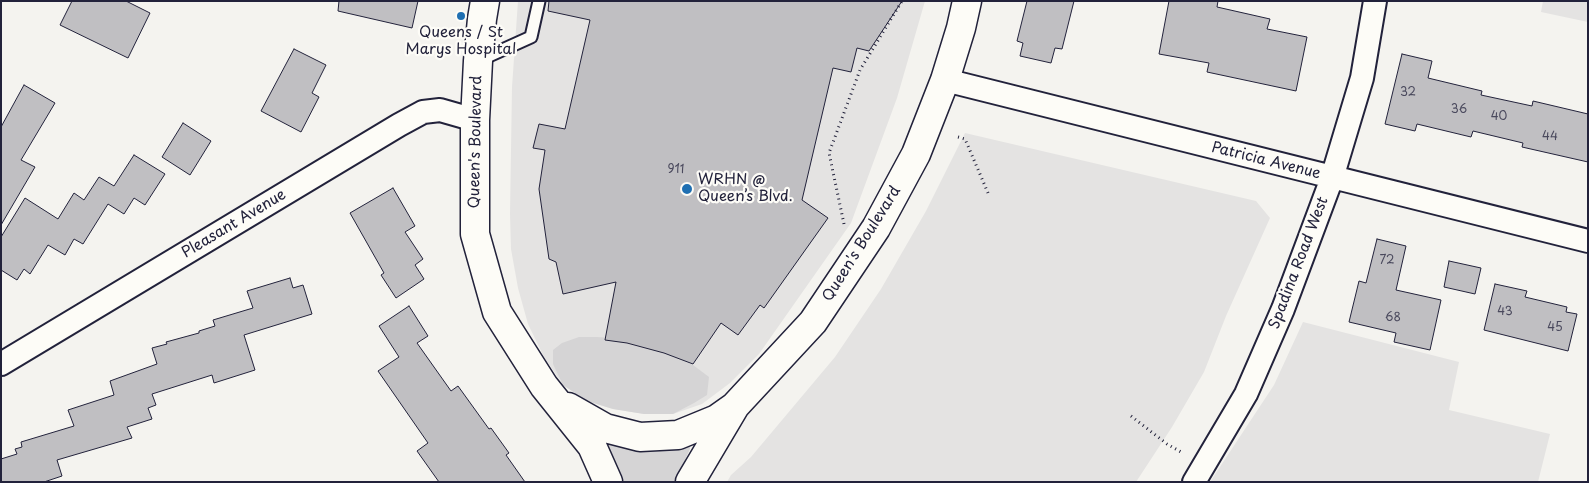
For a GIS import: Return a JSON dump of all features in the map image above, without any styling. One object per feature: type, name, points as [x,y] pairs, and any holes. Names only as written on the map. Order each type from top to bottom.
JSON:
[{"type":"street","name":"Queen's Boulevard","points":[[485,1],[478,61],[475,120],[475,234],[497,312],[544,386],[592,446],[608,482]]},
{"type":"street","name":"Queen's Boulevard","points":[[690,482],[735,406],[813,322],[876,228],[916,154],[945,80],[967,1]]},
{"type":"street","name":"Spadina Road West","points":[[1199,474],[1246,394],[1283,309],[1332,178],[1362,78],[1376,1]]},
{"type":"street","name":"Patricia Avenue","points":[[945,80],[1588,241]]},
{"type":"street","name":"Pleasant Avenue","points":[[1,364],[423,112],[440,110],[475,120]]},
{"type":"street","name":"Queen's Boulevard","points":[[544,386],[570,408],[605,428],[640,437],[678,434],[716,419],[735,406]]},
{"type":"lane","points":[[478,61],[531,37],[539,1]]},
{"type":"path","points":[[844,224],[829,153],[860,70],[902,1]]},
{"type":"path","points":[[958,137],[965,139],[988,193]]},
{"type":"path","points":[[1131,416],[1199,474]]},
{"type":"shaded area","name":"WRHN @ Queen’s Blvd.","points":[[518,1],[925,1],[897,98],[851,223],[759,354],[730,383],[702,404],[673,414],[644,414],[613,409],[587,401],[563,385],[544,357],[528,324],[518,288],[511,249],[512,87]]},
{"type":"shaded area","points":[[1543,1],[1588,1],[1588,22],[1541,12]]},
{"type":"shaded area","points":[[965,133],[1256,201],[1270,218],[1226,316],[1204,372],[1172,427],[1136,482],[727,482],[731,475],[751,457],[835,357],[881,289],[926,211]]},
{"type":"shaded area","points":[[1303,322],[1459,362],[1449,410],[1550,434],[1538,482],[1210,482],[1274,385]]},
{"type":"shaded area","points":[[579,337],[627,339],[665,352],[693,365],[709,377],[707,395],[673,414],[644,414],[613,409],[587,401],[563,385],[553,364],[553,350],[562,343]]},
{"type":"shaded area","points":[[598,438],[617,445],[638,448],[690,445],[690,449],[675,482],[615,482]]},
{"type":"building","points":[[72,1],[126,1],[150,13],[128,58],[60,25]]},
{"type":"building","points":[[339,1],[418,1],[412,28],[338,11]]},
{"type":"building","name":"WRHN @ Queen’s Blvd.","points":[[549,1],[902,1],[869,51],[857,48],[851,72],[833,68],[802,200],[828,218],[764,308],[760,305],[738,335],[721,323],[693,364],[664,353],[627,343],[605,340],[616,282],[563,294],[556,262],[549,259],[539,189],[545,150],[533,148],[539,124],[565,129],[590,20],[548,11]]},
{"type":"building","points":[[1027,1],[1074,1],[1062,49],[1055,48],[1051,63],[1020,56],[1023,43],[1017,41]]},
{"type":"building","points":[[1169,1],[1218,1],[1217,7],[1270,19],[1267,29],[1307,37],[1296,91],[1207,72],[1209,63],[1159,54]]},
{"type":"building","points":[[294,49],[326,65],[312,93],[319,97],[301,132],[261,111]]},
{"type":"building","points":[[1402,54],[1432,61],[1428,78],[1482,91],[1481,95],[1532,106],[1533,101],[1588,114],[1588,162],[1522,147],[1523,143],[1473,131],[1471,137],[1417,124],[1415,131],[1385,124]]},
{"type":"building","points":[[24,85],[55,103],[21,160],[35,167],[1,225],[1,127]]},
{"type":"building","points":[[183,123],[211,141],[190,175],[162,157]]},
{"type":"building","points":[[134,155],[165,174],[145,205],[134,198],[124,214],[108,204],[83,244],[74,239],[65,255],[48,245],[30,274],[24,269],[17,280],[1,270],[1,237],[25,198],[58,219],[74,193],[84,200],[99,177],[114,186]]},
{"type":"building","points":[[393,188],[415,226],[405,232],[423,259],[415,265],[424,279],[396,298],[381,275],[384,273],[350,213]]},
{"type":"building","points":[[1377,239],[1406,246],[1396,290],[1441,300],[1430,350],[1394,342],[1396,333],[1349,322],[1359,281],[1366,283]]},
{"type":"building","points":[[1449,261],[1481,268],[1475,294],[1444,287]]},
{"type":"building","points":[[290,278],[293,288],[303,285],[312,314],[244,335],[255,370],[214,383],[212,375],[152,394],[156,405],[148,408],[152,419],[127,427],[132,438],[57,460],[62,476],[44,482],[1,482],[1,459],[17,454],[15,449],[22,447],[21,442],[74,426],[68,410],[114,395],[110,381],[157,364],[152,348],[215,326],[213,320],[253,308],[247,291]]},
{"type":"building","points":[[1495,284],[1527,291],[1525,297],[1567,307],[1566,312],[1577,314],[1568,351],[1484,330]]},
{"type":"building","points":[[409,306],[428,336],[417,343],[451,391],[458,386],[489,429],[491,428],[509,453],[506,455],[525,482],[439,482],[417,451],[428,443],[378,371],[399,357],[379,326]]},
{"type":"place","name":"Queens / St Marys Hospital","points":[[461,16]]},
{"type":"place","name":"WRHN @ Queen’s Blvd.","points":[[687,189]]}]
